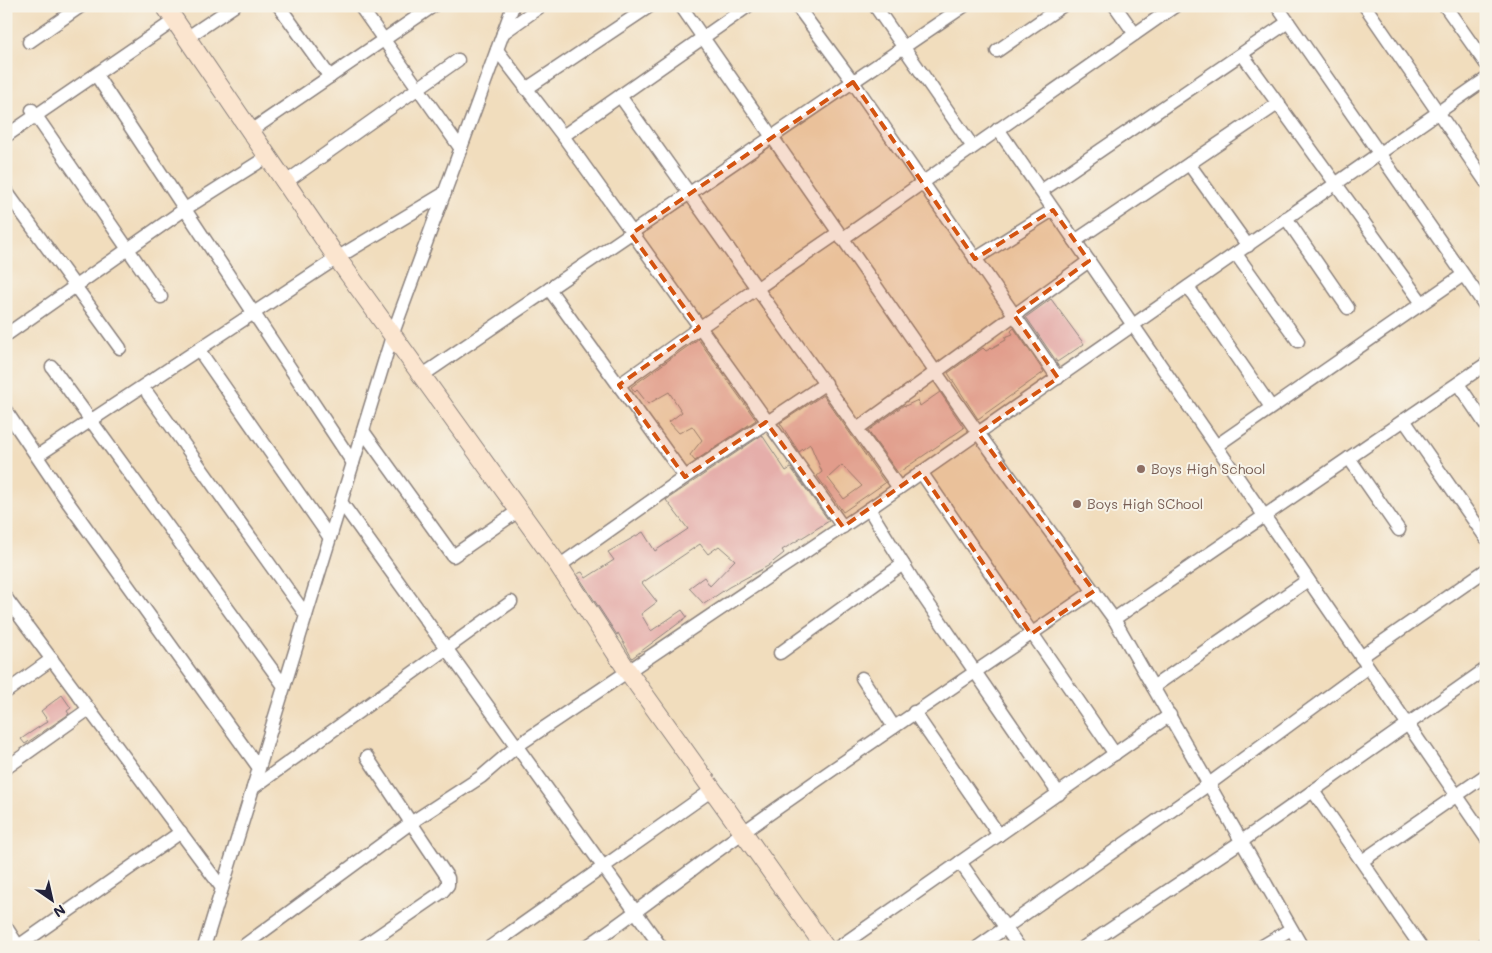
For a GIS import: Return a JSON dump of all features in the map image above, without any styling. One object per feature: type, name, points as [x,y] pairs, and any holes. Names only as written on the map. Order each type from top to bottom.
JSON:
[{"type":"street","points":[[29,42],[81,6]]},
{"type":"street","points":[[188,37],[234,6]]},
{"type":"street","points":[[279,6],[330,77]]},
{"type":"street","points":[[360,6],[461,149]]},
{"type":"street","points":[[249,132],[433,6]]},
{"type":"street","points":[[204,947],[392,334],[513,6]]},
{"type":"street","points":[[503,33],[541,6]]},
{"type":"street","points":[[526,89],[650,6]]},
{"type":"street","points":[[681,6],[978,433],[1114,619],[1302,947]]},
{"type":"street","points":[[563,136],[748,6]]},
{"type":"street","points":[[797,6],[853,82],[921,183],[1058,378]]},
{"type":"street","points":[[875,6],[973,147]]},
{"type":"street","points":[[997,51],[1062,6]]},
{"type":"street","points":[[1115,6],[1135,34]]},
{"type":"street","points":[[619,385],[758,288],[921,183],[1174,6]]},
{"type":"street","points":[[1277,6],[1486,307]]},
{"type":"street","points":[[1365,6],[1486,182]]},
{"type":"street","points":[[1445,6],[1486,64]]},
{"type":"street","points":[[420,377],[904,48],[960,7]]},
{"type":"street","points":[[6,136],[34,113],[96,75],[170,13],[188,37],[249,132],[286,182],[420,377],[559,566],[627,670],[825,947]]},
{"type":"street","points":[[1040,191],[1288,22]]},
{"type":"street","points":[[497,50],[563,136],[630,234],[843,527]]},
{"type":"street","points":[[1242,54],[1422,303]]},
{"type":"street","points":[[286,182],[458,60]]},
{"type":"street","points":[[96,75],[353,463]]},
{"type":"street","points":[[242,947],[412,822],[482,777],[517,746],[627,670],[843,527],[1486,79]]},
{"type":"street","points":[[620,96],[691,193],[898,488]]},
{"type":"street","points":[[1075,241],[1279,103]]},
{"type":"street","points":[[34,113],[161,297]]},
{"type":"street","points":[[998,129],[1486,838]]},
{"type":"street","points":[[6,335],[185,209],[267,157]]},
{"type":"street","points":[[1189,164],[1248,246]]},
{"type":"street","points":[[6,191],[120,348]]},
{"type":"street","points":[[37,456],[253,312],[337,258],[445,193]]},
{"type":"street","points":[[975,260],[1053,210]]},
{"type":"street","points":[[1286,218],[1348,308]]},
{"type":"street","points":[[1236,254],[1298,340]]},
{"type":"street","points":[[857,429],[1089,261]]},
{"type":"street","points":[[1216,446],[1463,275]]},
{"type":"street","points":[[1188,288],[1271,408]]},
{"type":"street","points":[[549,289],[685,477]]},
{"type":"street","points":[[203,356],[330,538]]},
{"type":"street","points":[[1114,619],[1486,364]]},
{"type":"street","points":[[52,367],[284,686]]},
{"type":"street","points":[[559,566],[685,477],[826,384]]},
{"type":"street","points":[[1458,384],[1486,425]]},
{"type":"street","points":[[148,394],[306,615]]},
{"type":"street","points":[[6,411],[259,768]]},
{"type":"street","points":[[1404,420],[1486,538]]},
{"type":"street","points":[[363,431],[453,556],[518,511]]},
{"type":"street","points":[[1349,458],[1399,530]]},
{"type":"street","points":[[921,472],[1115,754]]},
{"type":"street","points":[[341,502],[661,947]]},
{"type":"street","points":[[869,509],[903,564],[1059,794]]},
{"type":"street","points":[[780,653],[903,564]]},
{"type":"street","points":[[978,947],[1209,784],[1364,662],[1486,570]]},
{"type":"street","points":[[1153,687],[1308,580]]},
{"type":"street","points":[[586,947],[637,912],[743,832],[914,712],[1094,591]]},
{"type":"street","points":[[6,598],[11,614],[52,659],[222,888]]},
{"type":"street","points":[[253,788],[511,602]]},
{"type":"street","points":[[6,692],[52,659]]},
{"type":"street","points":[[1084,947],[1313,792],[1486,669]]},
{"type":"street","points":[[862,678],[894,727]]},
{"type":"street","points":[[6,768],[89,709]]},
{"type":"street","points":[[914,712],[999,835]]},
{"type":"street","points":[[839,947],[1170,715]]},
{"type":"street","points":[[362,947],[442,892],[448,885],[448,878],[368,757]]},
{"type":"street","points":[[1362,861],[1486,775]]},
{"type":"street","points":[[490,947],[712,790]]},
{"type":"street","points":[[1313,792],[1421,947]]},
{"type":"street","points":[[6,928],[18,946],[181,832]]},
{"type":"street","points":[[960,862],[1020,947]]},
{"type":"street","points":[[1262,947],[1291,929]]},
{"type":"highlighted area","points":[[853,82],[975,259],[1053,210],[1089,261],[1014,315],[1058,378],[978,433],[1094,591],[1031,634],[921,472],[843,527],[766,422],[685,477],[619,385],[699,328],[631,234]]},
{"type":"building","points":[[1051,299],[1084,344],[1057,362],[1026,317]]},
{"type":"building","points":[[1014,328],[1044,372],[978,419],[948,373],[983,348],[986,351],[1006,340],[1005,337],[1013,334],[1011,331]]},
{"type":"building","points":[[698,339],[756,420],[695,461],[690,455],[702,440],[692,426],[679,433],[669,422],[682,412],[669,392],[648,404],[637,390],[635,392],[631,387]]},
{"type":"building","points":[[940,392],[964,428],[898,473],[868,431],[904,405],[918,400],[920,406]]},
{"type":"building","points":[[823,395],[885,483],[843,512],[817,476],[822,472],[810,444],[799,452],[780,423]],"holes":[[[842,465],[862,486],[844,499],[828,478]]]},
{"type":"building","points":[[762,435],[786,471],[791,468],[829,521],[782,550],[784,553],[768,566],[729,587],[704,604],[689,588],[704,577],[710,586],[735,560],[719,546],[708,554],[700,544],[642,583],[657,602],[641,614],[651,631],[682,610],[687,617],[632,658],[618,633],[617,635],[577,574],[582,572],[586,578],[614,560],[608,552],[643,532],[655,551],[688,529],[666,500]]},
{"type":"building","points":[[62,695],[71,708],[67,711],[69,714],[25,744],[21,739],[48,721],[41,711]]},
{"type":"place","name":"Boys High School","points":[[1141,469]]},
{"type":"place","name":"Boys High SChool","points":[[1077,504]]}]
